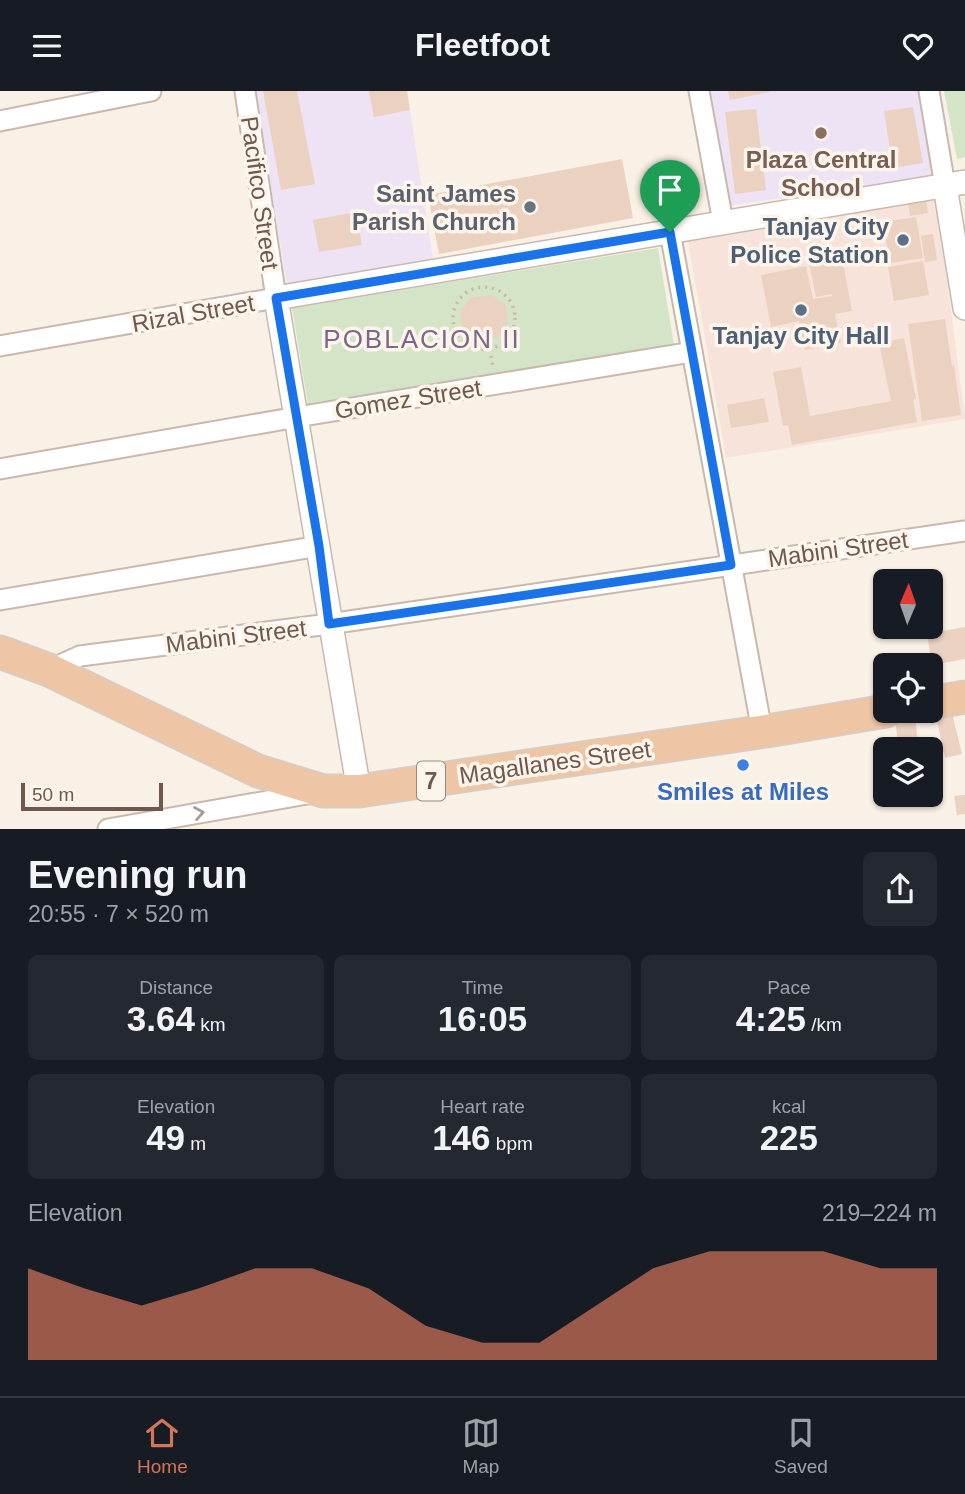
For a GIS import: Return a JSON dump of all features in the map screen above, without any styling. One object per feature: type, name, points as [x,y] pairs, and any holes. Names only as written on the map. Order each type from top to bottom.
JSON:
[{"type":"highway","name":"Magallanes Street","points":[[0,652],[49,670],[258,771],[323,791],[359,791],[873,713]]},
{"type":"highway","points":[[943,701],[965,697]]},
{"type":"street","points":[[0,121],[151,91]]},
{"type":"street","name":"Pacifico Street","points":[[245,91],[276,298],[319,546],[329,624],[359,791]]},
{"type":"street","points":[[699,91],[723,222]]},
{"type":"street","points":[[929,91],[955,184],[965,308]]},
{"type":"street","name":"Rizal Street","points":[[0,346],[955,184]]},
{"type":"street","points":[[670,232],[762,731]]},
{"type":"street","name":"Gomez Street","points":[[0,469],[692,352]]},
{"type":"street","name":"Mabini Street","points":[[49,670],[80,656],[329,624],[965,531]]},
{"type":"street","points":[[0,600],[319,546]]},
{"type":"street","points":[[108,829],[323,791]]},
{"type":"path","points":[[480,287],[496,289],[505,295],[516,314],[514,329],[508,338],[500,345],[483,350],[463,342],[453,323],[454,308],[460,298],[468,291],[480,287]]},
{"type":"shaded area","points":[[255,91],[407,91],[433,259],[287,285]]},
{"type":"shaded area","name":"Plaza Central School","points":[[706,91],[920,91],[935,176],[726,206]]},
{"type":"shaded area","points":[[936,192],[965,419],[726,458],[687,235]]},
{"type":"green space","points":[[944,91],[965,91],[965,157],[957,159]]},
{"type":"green space","points":[[658,248],[674,345],[308,405],[292,308]]},
{"type":"building","points":[[263,91],[297,91],[315,184],[281,190]]},
{"type":"building","points":[[369,91],[407,91],[410,110],[374,117]]},
{"type":"building","points":[[728,91],[770,91],[770,92],[730,100]]},
{"type":"building","points":[[913,107],[923,163],[893,168],[884,111]]},
{"type":"building","points":[[756,109],[766,190],[735,194],[725,112]]},
{"type":"building","name":"Saint James Parish Church","points":[[622,159],[633,218],[439,254],[428,195]]},
{"type":"building","points":[[925,193],[928,213],[910,216],[907,196]]},
{"type":"building","points":[[356,212],[362,245],[319,252],[313,220]]},
{"type":"building","name":"Tanjay City Police Station","points":[[916,217],[923,258],[890,263],[883,222]]},
{"type":"building","points":[[933,234],[937,260],[925,262],[921,236]]},
{"type":"building","name":"Tanjay City Hall","points":[[842,257],[852,311],[835,314],[841,343],[805,350],[799,321],[771,327],[761,275],[806,266],[813,299],[832,296],[816,297],[809,263]]},
{"type":"building","points":[[923,261],[929,295],[894,301],[888,267]]},
{"type":"building","points":[[492,295],[506,305],[508,323],[497,337],[476,340],[462,330],[460,311],[471,298]]},
{"type":"building","points":[[945,319],[961,415],[922,421],[908,324]]},
{"type":"building","points":[[904,338],[916,399],[913,400],[917,422],[792,445],[788,425],[783,426],[773,372],[801,367],[810,416],[891,401],[879,343]]},
{"type":"building","points":[[764,398],[769,422],[731,428],[727,405]]},
{"type":"building","points":[[965,627],[965,659],[943,663],[943,653],[930,653],[928,639],[943,639],[943,631]]},
{"type":"building","points":[[952,713],[962,754],[945,758],[943,737],[940,737],[938,723],[943,723],[943,715]]},
{"type":"building","points":[[895,723],[916,723],[918,737],[897,737]]},
{"type":"building","points":[[965,795],[965,814],[957,815],[954,796]]},
{"type":"place","name":"Plaza Central School","points":[[821,133]]},
{"type":"place","name":"Saint James Parish Church","points":[[530,207]]},
{"type":"place","name":"Tanjay City Police Station","points":[[903,240]]},
{"type":"place","name":"Tanjay City Hall","points":[[801,310]]},
{"type":"place","name":"Smiles at Miles","points":[[743,765]]},
{"type":"district","name":"POBLACION II","points":[[422,339]]},
{"type":"route","points":[[670,232],[731,565],[329,624],[319,546],[276,298],[670,232]]}]
